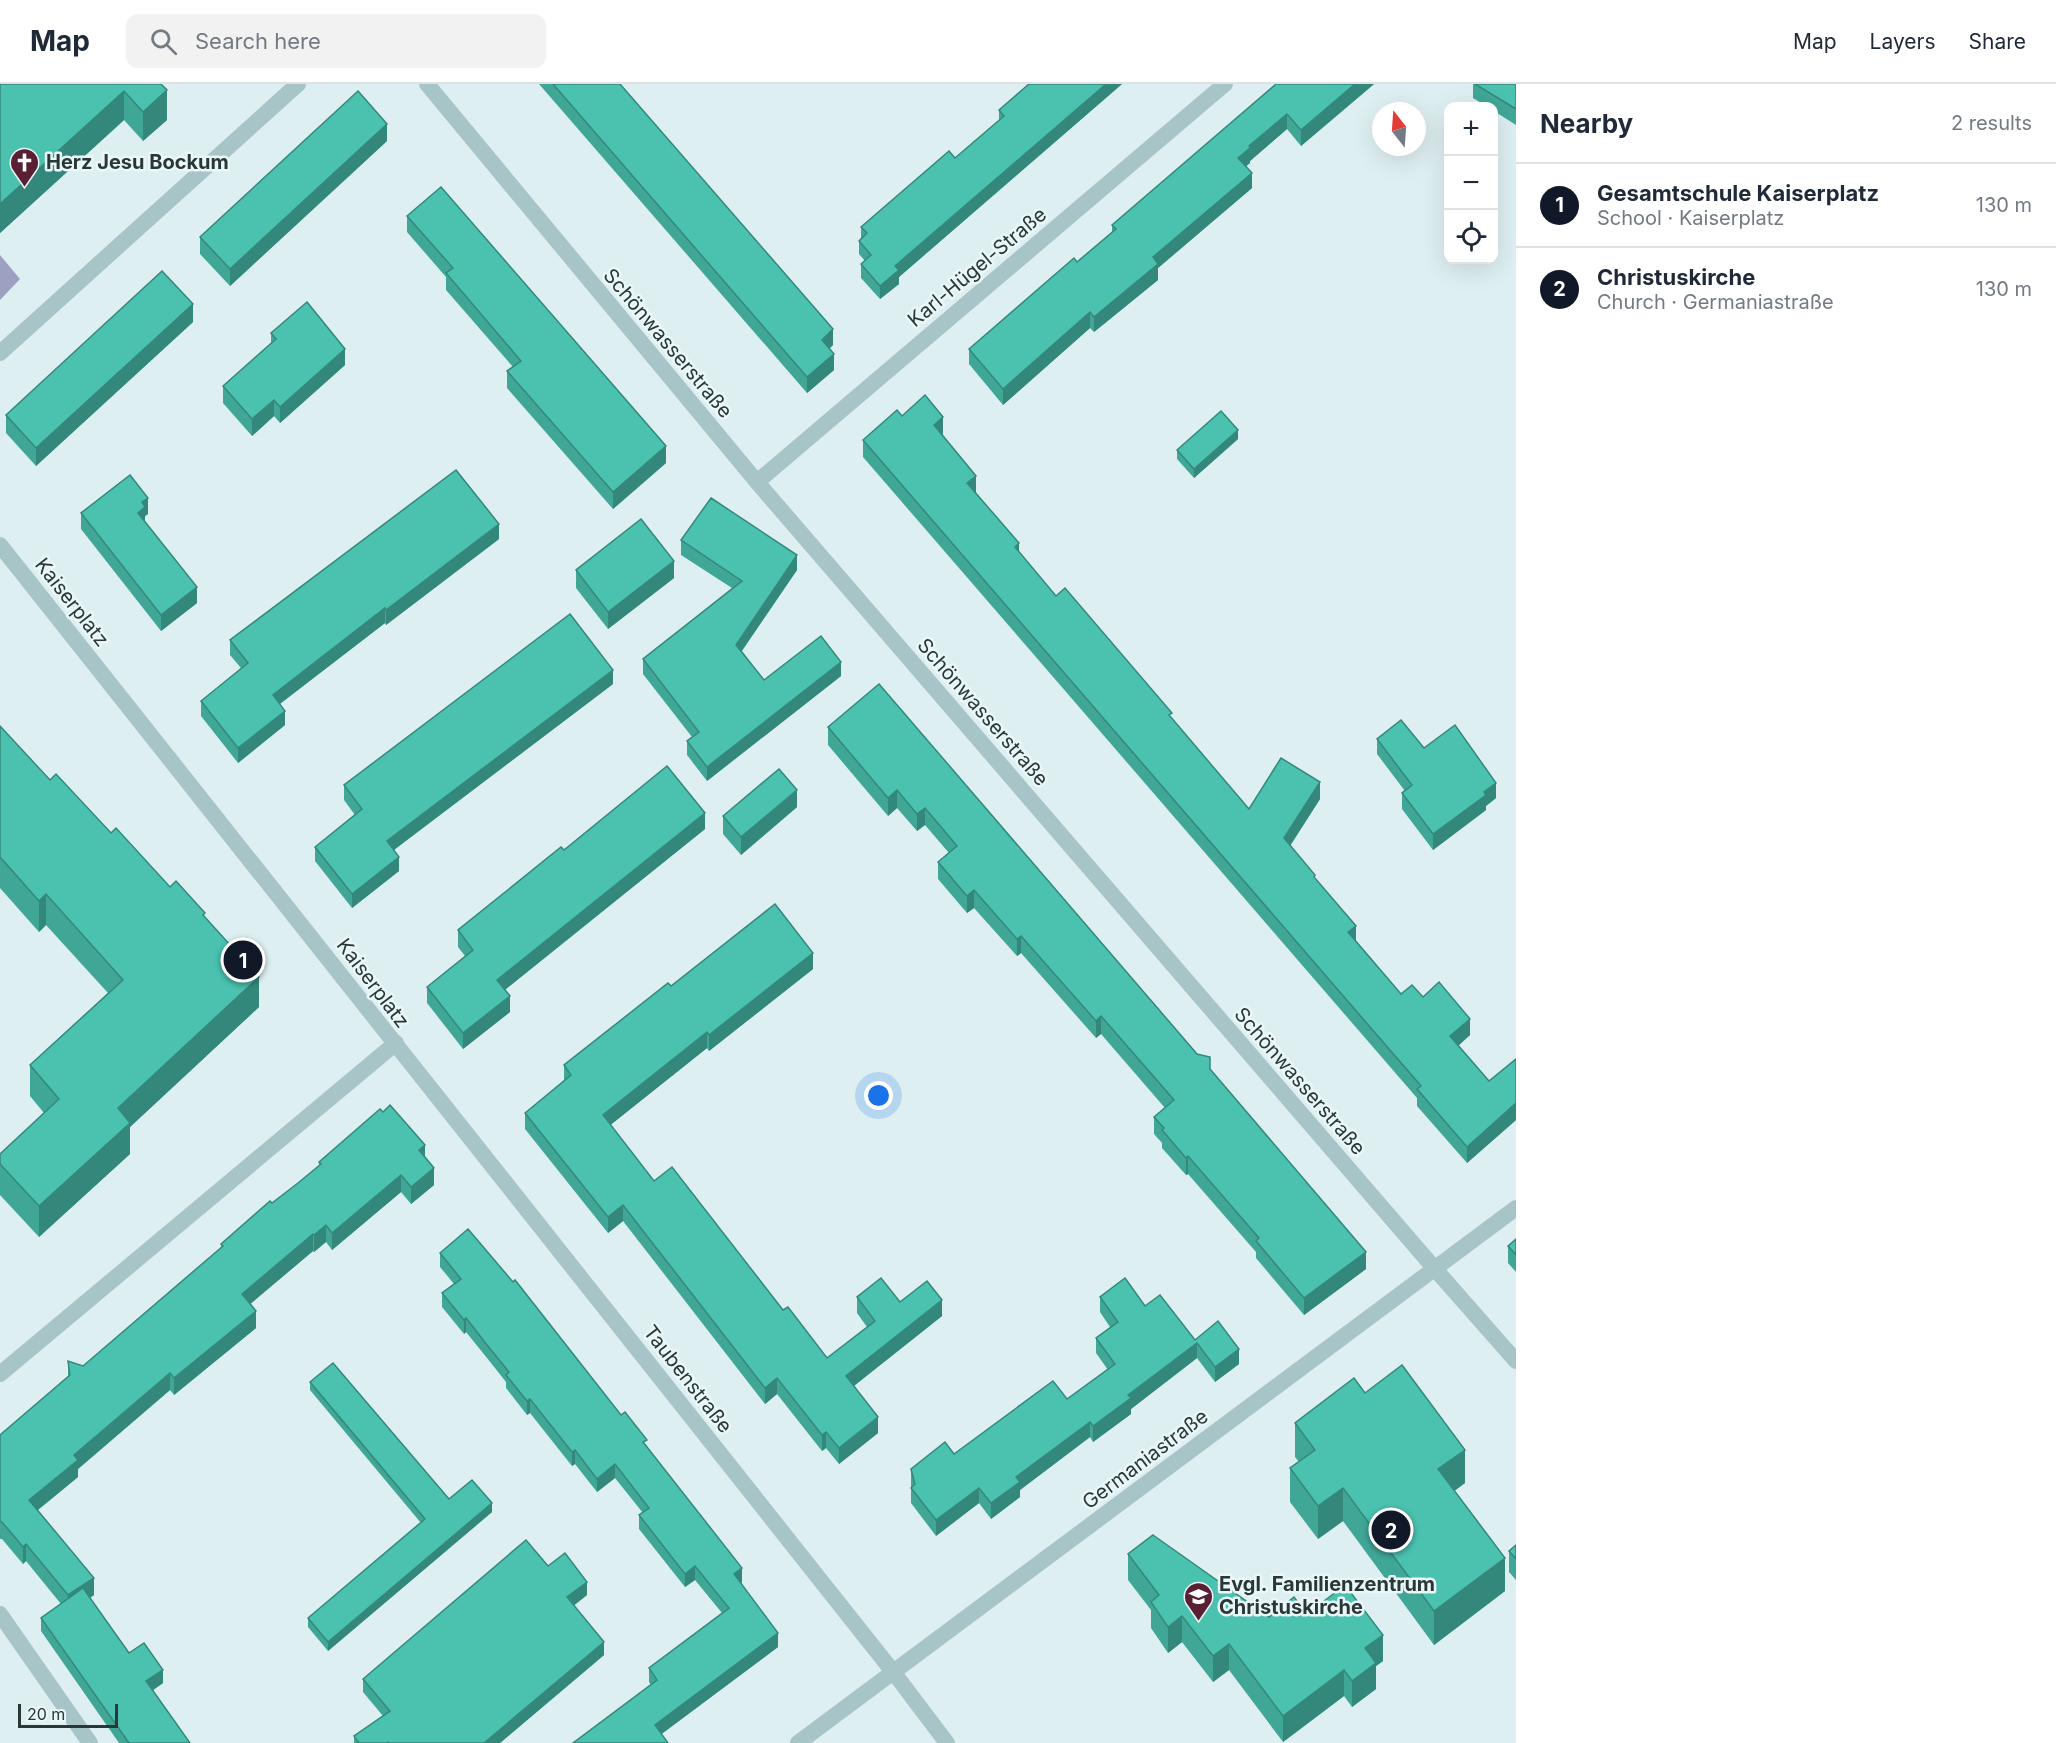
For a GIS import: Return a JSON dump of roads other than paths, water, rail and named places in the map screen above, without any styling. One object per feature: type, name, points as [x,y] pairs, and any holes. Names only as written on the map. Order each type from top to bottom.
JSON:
[{"type":"street","points":[[0,353],[298,84]]},
{"type":"street","name":"Schönwasserstraße","points":[[427,84],[757,482],[1516,1361]]},
{"type":"street","name":"Karl-Hügel-Straße","points":[[757,482],[1225,84]]},
{"type":"street","name":"Kaiserplatz","points":[[0,545],[396,1043],[0,1374]]},
{"type":"street","name":"Taubenstraße","points":[[396,1043],[947,1743]]},
{"type":"street","name":"Germaniastraße","points":[[798,1743],[1516,1208]]},
{"type":"street","points":[[0,1614],[90,1743]]},
{"type":"place","name":"Herz Jesu Bockum","points":[[25,188]]},
{"type":"place","name":"Gesamtschule Kaiserplatz","points":[[243,960]]},
{"type":"place","name":"Christuskirche","points":[[1391,1530]]},
{"type":"place","name":"Evgl. Familienzentrum Christuskirche","points":[[1198,1622]]}]
